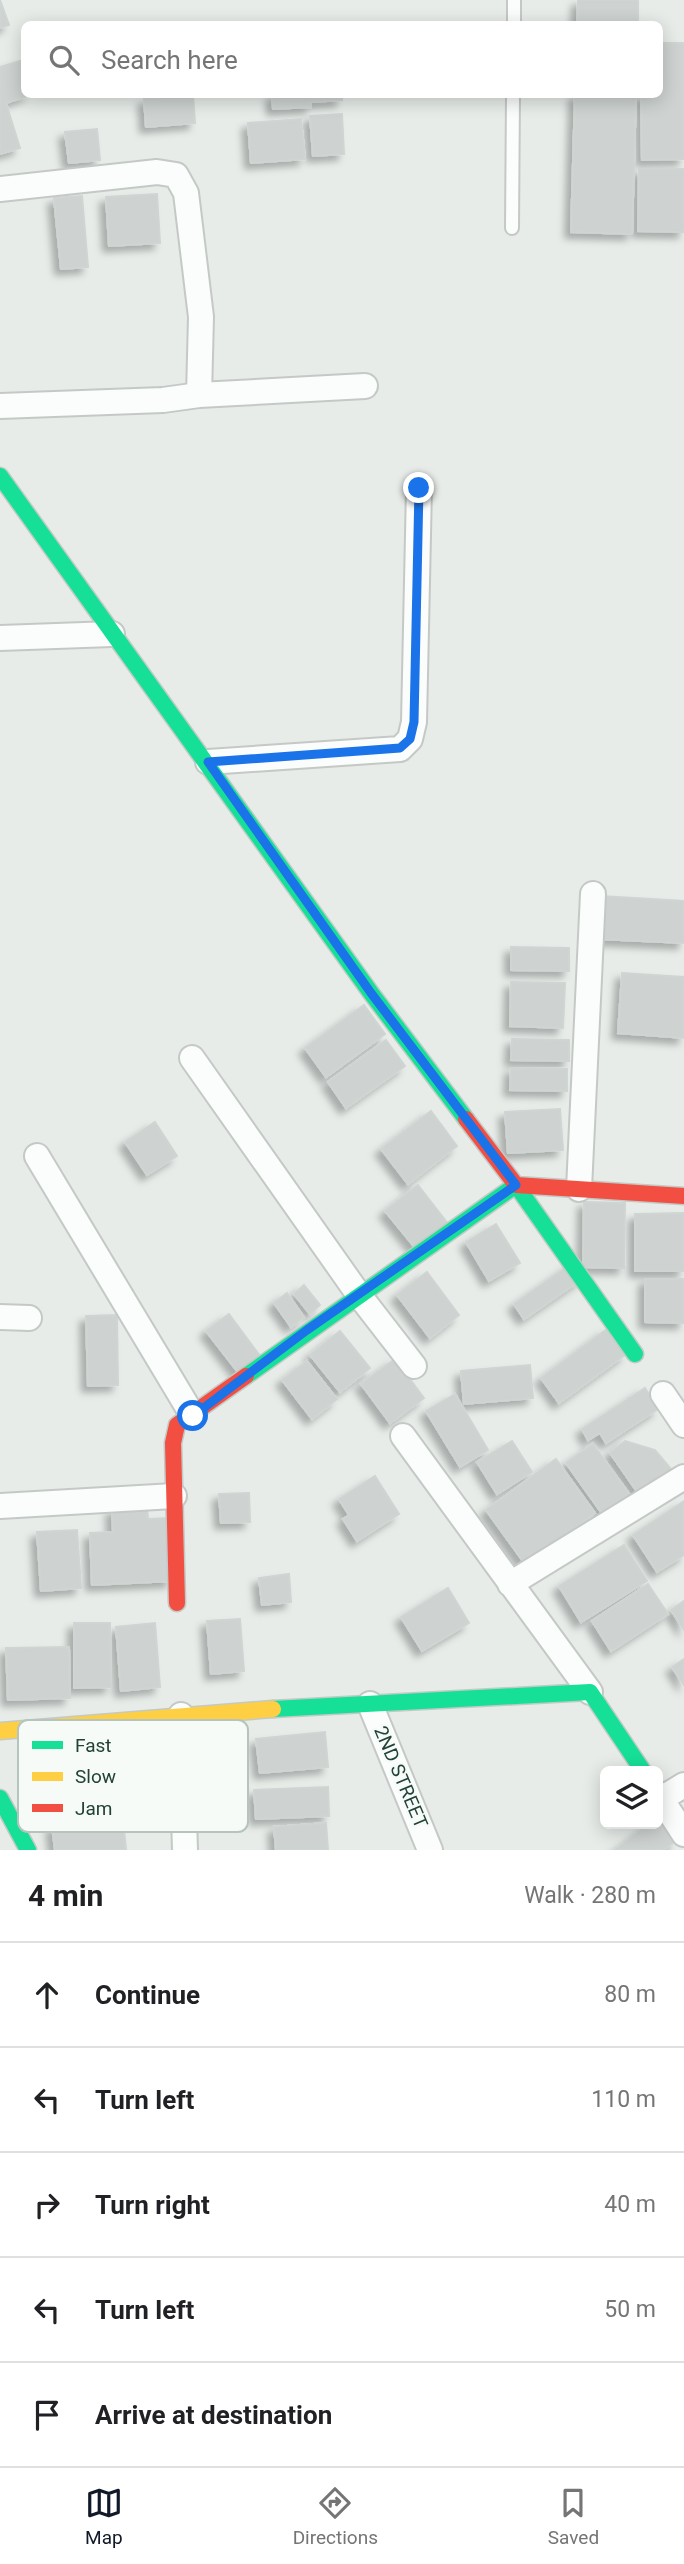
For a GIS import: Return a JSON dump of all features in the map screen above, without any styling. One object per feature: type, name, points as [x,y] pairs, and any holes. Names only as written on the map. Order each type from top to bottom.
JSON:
[{"type":"street","points":[[0,189],[157,172],[176,176],[186,193],[201,317],[199,395]]},
{"type":"street","points":[[0,406],[163,400],[199,395],[365,386]]},
{"type":"street","points":[[0,476],[112,634],[208,762],[371,993],[516,1185],[635,1354]]},
{"type":"street","points":[[208,762],[400,748],[410,739],[414,722],[419,488]]},
{"type":"street","points":[[0,638],[112,634]]},
{"type":"street","points":[[579,1189],[593,894]]},
{"type":"street","points":[[192,1058],[359,1295],[414,1366]]},
{"type":"street","points":[[37,1156],[193,1416]]},
{"type":"street","points":[[177,1603],[173,1431],[177,1425],[193,1416],[307,1330],[516,1185],[684,1196]]},
{"type":"street","points":[[0,1317],[29,1318]]},
{"type":"street","points":[[663,1394],[684,1424]]},
{"type":"street","points":[[403,1436],[590,1692],[640,1766]]},
{"type":"street","points":[[510,1584],[684,1477]]},
{"type":"street","points":[[0,1506],[174,1496]]},
{"type":"street","points":[[124,1720],[590,1692]]},
{"type":"street","name":"2ND STREET","points":[[370,1704],[430,1850]]},
{"type":"street","points":[[181,1715],[181,1720]]},
{"type":"street","points":[[0,1731],[18,1729]]},
{"type":"street","points":[[663,1794],[684,1785]]},
{"type":"street","points":[[0,1798],[18,1831]]},
{"type":"street","points":[[663,1802],[684,1834]]},
{"type":"street","points":[[18,1832],[28,1850]]},
{"type":"street","points":[[184,1832],[185,1850]]},
{"type":"lane","points":[[514,0],[514,21]]},
{"type":"lane","points":[[512,228],[513,98]]},
{"type":"building","points":[[0,0],[9,25],[0,28]]},
{"type":"building","points":[[578,0],[638,0],[638,21],[577,21]]},
{"type":"building","points":[[663,43],[684,43],[684,159],[642,160],[641,98],[663,98]]},
{"type":"building","points":[[21,61],[21,98],[6,103],[20,148],[0,154],[0,67]]},
{"type":"building","points":[[193,98],[195,123],[146,127],[144,99]]},
{"type":"building","points":[[272,98],[342,98],[311,102],[311,107],[273,109]]},
{"type":"building","points":[[575,98],[636,98],[632,234],[571,232]]},
{"type":"building","points":[[342,114],[344,154],[313,156],[310,116]]},
{"type":"building","points":[[301,119],[305,159],[251,163],[248,123]]},
{"type":"building","points":[[97,129],[100,160],[69,163],[65,132]]},
{"type":"building","points":[[639,169],[684,169],[684,232],[638,231]]},
{"type":"building","points":[[157,194],[160,243],[109,246],[106,197]]},
{"type":"building","points":[[82,196],[88,267],[61,269],[54,198]]},
{"type":"building","points":[[600,896],[684,901],[684,943],[598,939]]},
{"type":"building","points":[[511,947],[569,948],[569,971],[511,970]]},
{"type":"building","points":[[622,973],[684,977],[684,1038],[618,1033]]},
{"type":"building","points":[[511,982],[565,983],[563,1028],[510,1026]]},
{"type":"building","points":[[364,1005],[385,1034],[326,1077],[305,1048]]},
{"type":"building","points":[[512,1039],[569,1040],[569,1061],[511,1060]]},
{"type":"building","points":[[386,1040],[405,1066],[346,1108],[328,1082]]},
{"type":"building","points":[[511,1068],[567,1069],[567,1091],[510,1090]]},
{"type":"building","points":[[560,1109],[563,1150],[508,1153],[505,1112]]},
{"type":"building","points":[[431,1111],[457,1146],[408,1184],[381,1149]]},
{"type":"building","points":[[155,1122],[177,1156],[147,1175],[125,1142]]},
{"type":"building","points":[[418,1185],[449,1225],[417,1250],[385,1211]]},
{"type":"building","points":[[584,1202],[625,1203],[624,1268],[583,1267]]},
{"type":"building","points":[[684,1213],[684,1271],[635,1271],[635,1214]]},
{"type":"building","points":[[496,1224],[520,1263],[489,1281],[466,1242]]},
{"type":"building","points":[[571,1264],[582,1279],[524,1319],[514,1304]]},
{"type":"building","points":[[427,1272],[459,1315],[430,1338],[397,1295]]},
{"type":"building","points":[[645,1279],[684,1279],[684,1323],[645,1322]]},
{"type":"building","points":[[304,1285],[320,1305],[310,1314],[294,1294]]},
{"type":"building","points":[[287,1293],[304,1317],[291,1327],[274,1303]]},
{"type":"building","points":[[229,1314],[263,1360],[241,1376],[206,1331]]},
{"type":"building","points":[[117,1315],[118,1385],[88,1386],[86,1316]]},
{"type":"building","points":[[607,1329],[626,1354],[559,1403],[541,1378]]},
{"type":"building","points":[[340,1331],[370,1368],[340,1392],[310,1355]]},
{"type":"building","points":[[395,1359],[424,1398],[390,1423],[361,1384]]},
{"type":"building","points":[[307,1361],[337,1399],[312,1419],[282,1380]]},
{"type":"building","points":[[530,1365],[533,1398],[464,1404],[461,1371]]},
{"type":"building","points":[[645,1388],[658,1409],[606,1443],[600,1433],[588,1440],[582,1429]]},
{"type":"building","points":[[455,1394],[488,1450],[460,1467],[426,1411]]},
{"type":"building","points":[[512,1441],[532,1472],[497,1494],[477,1462]]},
{"type":"building","points":[[625,1441],[655,1450],[677,1476],[640,1496],[610,1453]]},
{"type":"building","points":[[593,1444],[633,1499],[606,1519],[566,1463]]},
{"type":"building","points":[[556,1459],[595,1513],[525,1564],[486,1510]]},
{"type":"building","points":[[375,1476],[399,1514],[357,1541],[343,1519],[349,1515],[339,1499]]},
{"type":"building","points":[[249,1493],[250,1522],[221,1523],[219,1494]]},
{"type":"building","points":[[684,1501],[684,1555],[657,1572],[633,1535]]},
{"type":"building","points":[[147,1508],[148,1519],[169,1518],[172,1581],[92,1585],[90,1533],[113,1532],[112,1509]]},
{"type":"building","points":[[77,1530],[81,1588],[41,1591],[37,1532]]},
{"type":"building","points":[[624,1545],[647,1581],[581,1622],[559,1586]]},
{"type":"building","points":[[289,1574],[291,1602],[262,1605],[259,1578]]},
{"type":"building","points":[[648,1584],[668,1614],[611,1651],[592,1621]]},
{"type":"building","points":[[448,1588],[469,1623],[422,1651],[401,1617]]},
{"type":"building","points":[[684,1601],[684,1630],[671,1610]]},
{"type":"building","points":[[240,1619],[244,1671],[211,1674],[207,1621]]},
{"type":"building","points":[[74,1623],[110,1623],[111,1687],[74,1688]]},
{"type":"building","points":[[155,1623],[160,1687],[121,1691],[116,1627]]},
{"type":"building","points":[[69,1647],[70,1698],[8,1700],[6,1648]]},
{"type":"building","points":[[684,1659],[684,1685],[672,1667]]},
{"type":"building","points":[[325,1732],[328,1767],[260,1773],[256,1739]]},
{"type":"building","points":[[328,1787],[329,1816],[256,1819],[254,1790]]},
{"type":"building","points":[[663,1822],[676,1841],[663,1850],[615,1850],[642,1829],[663,1829]]},
{"type":"building","points":[[326,1823],[328,1850],[276,1850],[274,1827]]},
{"type":"building","points":[[53,1832],[124,1832],[126,1850],[55,1850]]},
{"type":"traffic: fast","points":[[0,476],[371,993],[466,1119]]},
{"type":"traffic: fast","points":[[246,1376],[516,1185],[635,1354]]},
{"type":"traffic: fast","points":[[273,1709],[590,1692],[640,1766]]},
{"type":"traffic: fast","points":[[0,1798],[18,1831]]},
{"type":"traffic: fast","points":[[18,1832],[28,1850]]},
{"type":"traffic: slow","points":[[136,1720],[273,1709]]},
{"type":"traffic: slow","points":[[0,1731],[18,1730]]},
{"type":"traffic: jam","points":[[466,1119],[516,1185],[684,1196]]},
{"type":"traffic: jam","points":[[177,1603],[173,1443],[177,1425],[246,1376]]},
{"type":"route","points":[[193,1416],[307,1330],[516,1185],[371,993],[208,762],[400,748],[410,739],[414,722],[419,488]]}]
